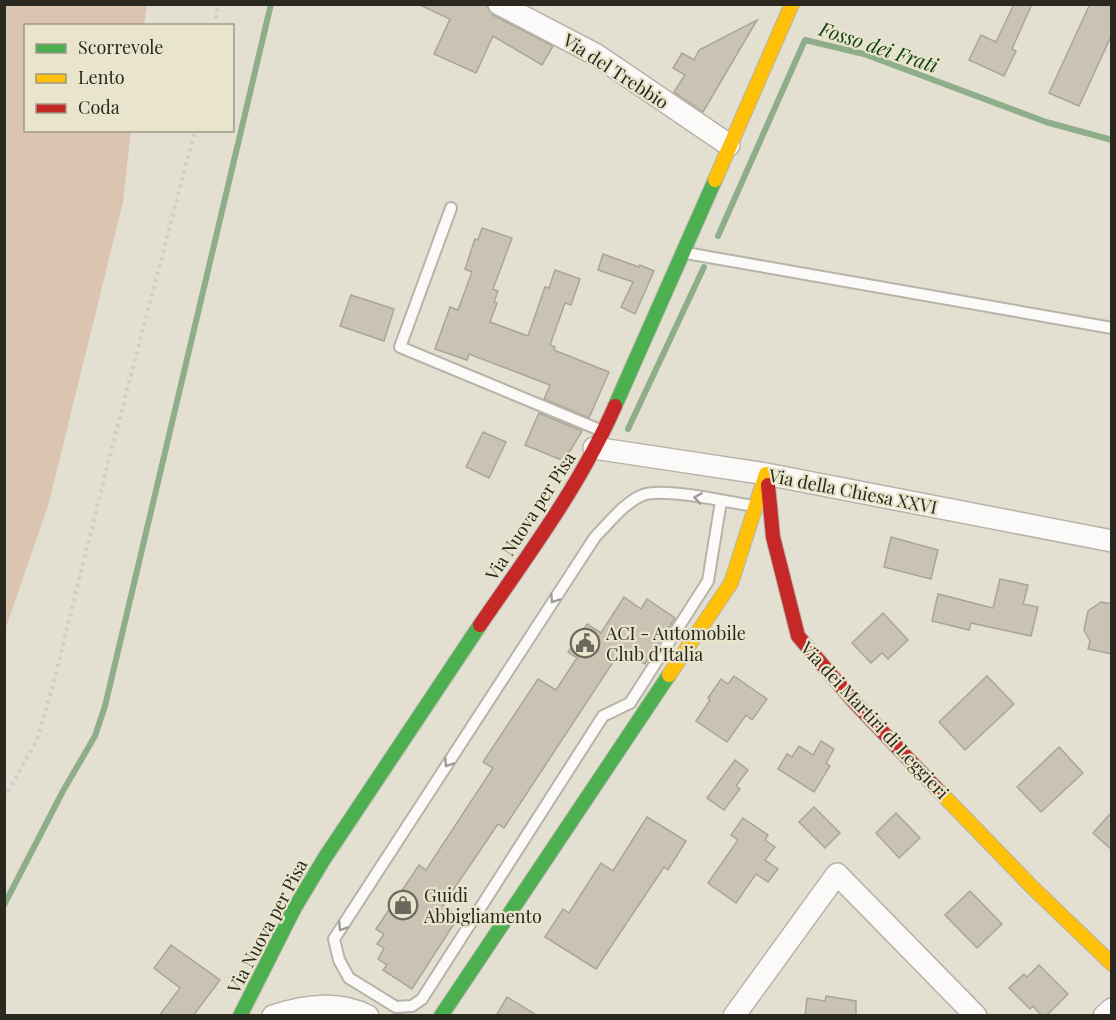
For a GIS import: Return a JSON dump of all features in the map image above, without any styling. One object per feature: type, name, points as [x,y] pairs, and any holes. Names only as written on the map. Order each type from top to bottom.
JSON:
[{"type":"street","name":"Via del Trebbio","points":[[499,4],[595,54],[729,145]]},
{"type":"street","name":"Via Nuova per Pisa","points":[[240,1016],[294,909],[324,859],[558,510],[599,440],[792,4]]},
{"type":"street","name":"Via della Chiesa XXVI","points":[[599,440],[1112,541]]},
{"type":"street","points":[[441,1016],[731,583],[724,562],[756,506],[766,474]]},
{"type":"street","name":"Via dei Martiri di Leggieri","points":[[766,474],[773,537],[798,636],[855,703],[1032,887],[1112,964]]},
{"type":"street","points":[[735,1016],[837,874],[976,1016]]},
{"type":"street","points":[[273,1016],[320,1006],[339,1007],[368,1016]]},
{"type":"street","points":[[1104,1016],[1112,1009]]},
{"type":"lane","points":[[451,208],[400,347],[599,440]]},
{"type":"lane","points":[[682,252],[1112,328]]},
{"type":"lane","points":[[721,501],[724,562],[708,581],[630,703],[603,716],[422,999],[412,1006],[396,1007],[349,978],[339,960],[334,939],[595,537],[635,499],[645,494],[668,493],[756,506]]},
{"type":"path","points":[[215,24],[218,4]]},
{"type":"path","points":[[4,798],[37,740],[54,681],[194,132]]},
{"type":"shaded area","points":[[5,4],[147,5],[144,24],[24,24],[24,132],[131,132],[123,202],[48,506],[5,630]]},
{"type":"building","points":[[418,4],[485,4],[493,15],[553,46],[542,65],[493,36],[476,73],[434,54],[450,19]]},
{"type":"building","points":[[1014,4],[1032,4],[1012,49],[1016,51],[1004,76],[969,60],[981,35],[996,42]]},
{"type":"building","points":[[1090,4],[1112,4],[1112,34],[1079,106],[1049,93]]},
{"type":"building","points":[[757,20],[703,112],[674,92],[685,75],[673,68],[682,53],[694,60],[699,50]]},
{"type":"building","points":[[482,228],[512,238],[493,289],[498,291],[494,302],[497,303],[490,322],[528,336],[545,287],[549,288],[555,270],[580,279],[571,305],[565,303],[550,345],[555,347],[554,350],[609,372],[589,418],[544,399],[550,385],[469,354],[467,360],[435,349],[450,307],[458,310],[472,272],[465,269],[475,239],[478,240]]},
{"type":"building","points":[[603,254],[654,271],[635,314],[621,307],[633,282],[598,270]]},
{"type":"building","points":[[351,295],[394,309],[384,341],[340,326]]},
{"type":"building","points":[[539,413],[582,431],[564,461],[525,445]]},
{"type":"building","points":[[483,432],[506,442],[489,478],[466,467]]},
{"type":"building","points":[[891,537],[938,550],[931,579],[884,567]]},
{"type":"building","points":[[1000,579],[1028,585],[1023,604],[1038,607],[1031,636],[971,623],[969,630],[932,621],[938,594],[993,608]]},
{"type":"building","points":[[624,597],[641,609],[647,599],[675,618],[645,664],[621,650],[504,828],[498,824],[443,905],[459,916],[412,989],[383,970],[387,965],[378,959],[384,948],[377,944],[384,934],[376,929],[419,865],[426,870],[493,768],[483,762],[538,679],[556,690],[577,658],[568,652],[587,624],[601,633]]},
{"type":"building","points":[[1101,602],[1112,604],[1112,654],[1088,649],[1090,641],[1084,630],[1088,611]]},
{"type":"building","points":[[883,613],[908,640],[888,659],[882,653],[871,663],[852,643]]},
{"type":"building","points":[[734,676],[767,699],[752,720],[746,715],[727,742],[696,721],[721,679],[728,684]]},
{"type":"building","points":[[987,676],[1014,704],[965,750],[939,722]]},
{"type":"building","points":[[821,741],[834,749],[826,763],[830,766],[814,792],[778,769],[787,754],[792,757],[799,746],[813,755]]},
{"type":"building","points":[[1059,747],[1083,773],[1041,812],[1017,787]]},
{"type":"building","points":[[735,760],[748,770],[736,786],[740,789],[724,810],[707,798]]},
{"type":"building","points":[[814,807],[840,833],[825,848],[799,822]]},
{"type":"building","points":[[1112,812],[1112,850],[1093,833]]},
{"type":"building","points":[[896,813],[920,838],[899,858],[876,833]]},
{"type":"building","points":[[647,817],[686,841],[668,870],[664,867],[596,969],[545,937],[563,909],[569,913],[601,863],[613,871]]},
{"type":"building","points":[[743,818],[768,835],[765,840],[775,847],[765,860],[778,869],[768,882],[756,874],[736,903],[708,883],[738,840],[731,835]]},
{"type":"building","points":[[970,891],[1002,924],[977,948],[945,915]]},
{"type":"building","points":[[171,945],[220,980],[193,1016],[159,1016],[180,988],[154,968]]},
{"type":"building","points":[[1039,965],[1068,994],[1046,1016],[1042,1016],[1033,1006],[1030,1009],[1009,988],[1024,974],[1027,977]]},
{"type":"building","points":[[826,996],[856,1001],[856,1016],[805,1016],[807,998],[825,1001]]},
{"type":"building","points":[[507,997],[538,1016],[496,1016]]},
{"type":"waterway","points":[[4,905],[63,791],[95,736],[105,706],[271,4]]},
{"type":"waterway","name":"Fosso dei Frati","points":[[718,236],[805,40],[864,54],[1046,122],[1112,140]]},
{"type":"waterway","name":"Fosso dei Frati","points":[[628,429],[704,267]]},
{"type":"traffic: fast","points":[[615,406],[715,180]]},
{"type":"traffic: fast","points":[[240,1016],[294,909],[324,859],[480,625]]},
{"type":"traffic: fast","points":[[441,1016],[669,675]]},
{"type":"traffic: slow","points":[[715,180],[792,4]]},
{"type":"traffic: slow","points":[[669,675],[731,583],[766,474]]},
{"type":"traffic: slow","points":[[937,789],[1032,887],[1112,964]]},
{"type":"traffic: jam","points":[[480,625],[570,491],[615,406]]},
{"type":"traffic: jam","points":[[768,485],[773,537],[798,636],[855,703],[937,789]]},
{"type":"place","name":"ACI - Automobile Club d'Italia","points":[[585,643]]},
{"type":"place","name":"Guidi Abbigliamento","points":[[403,905]]}]
